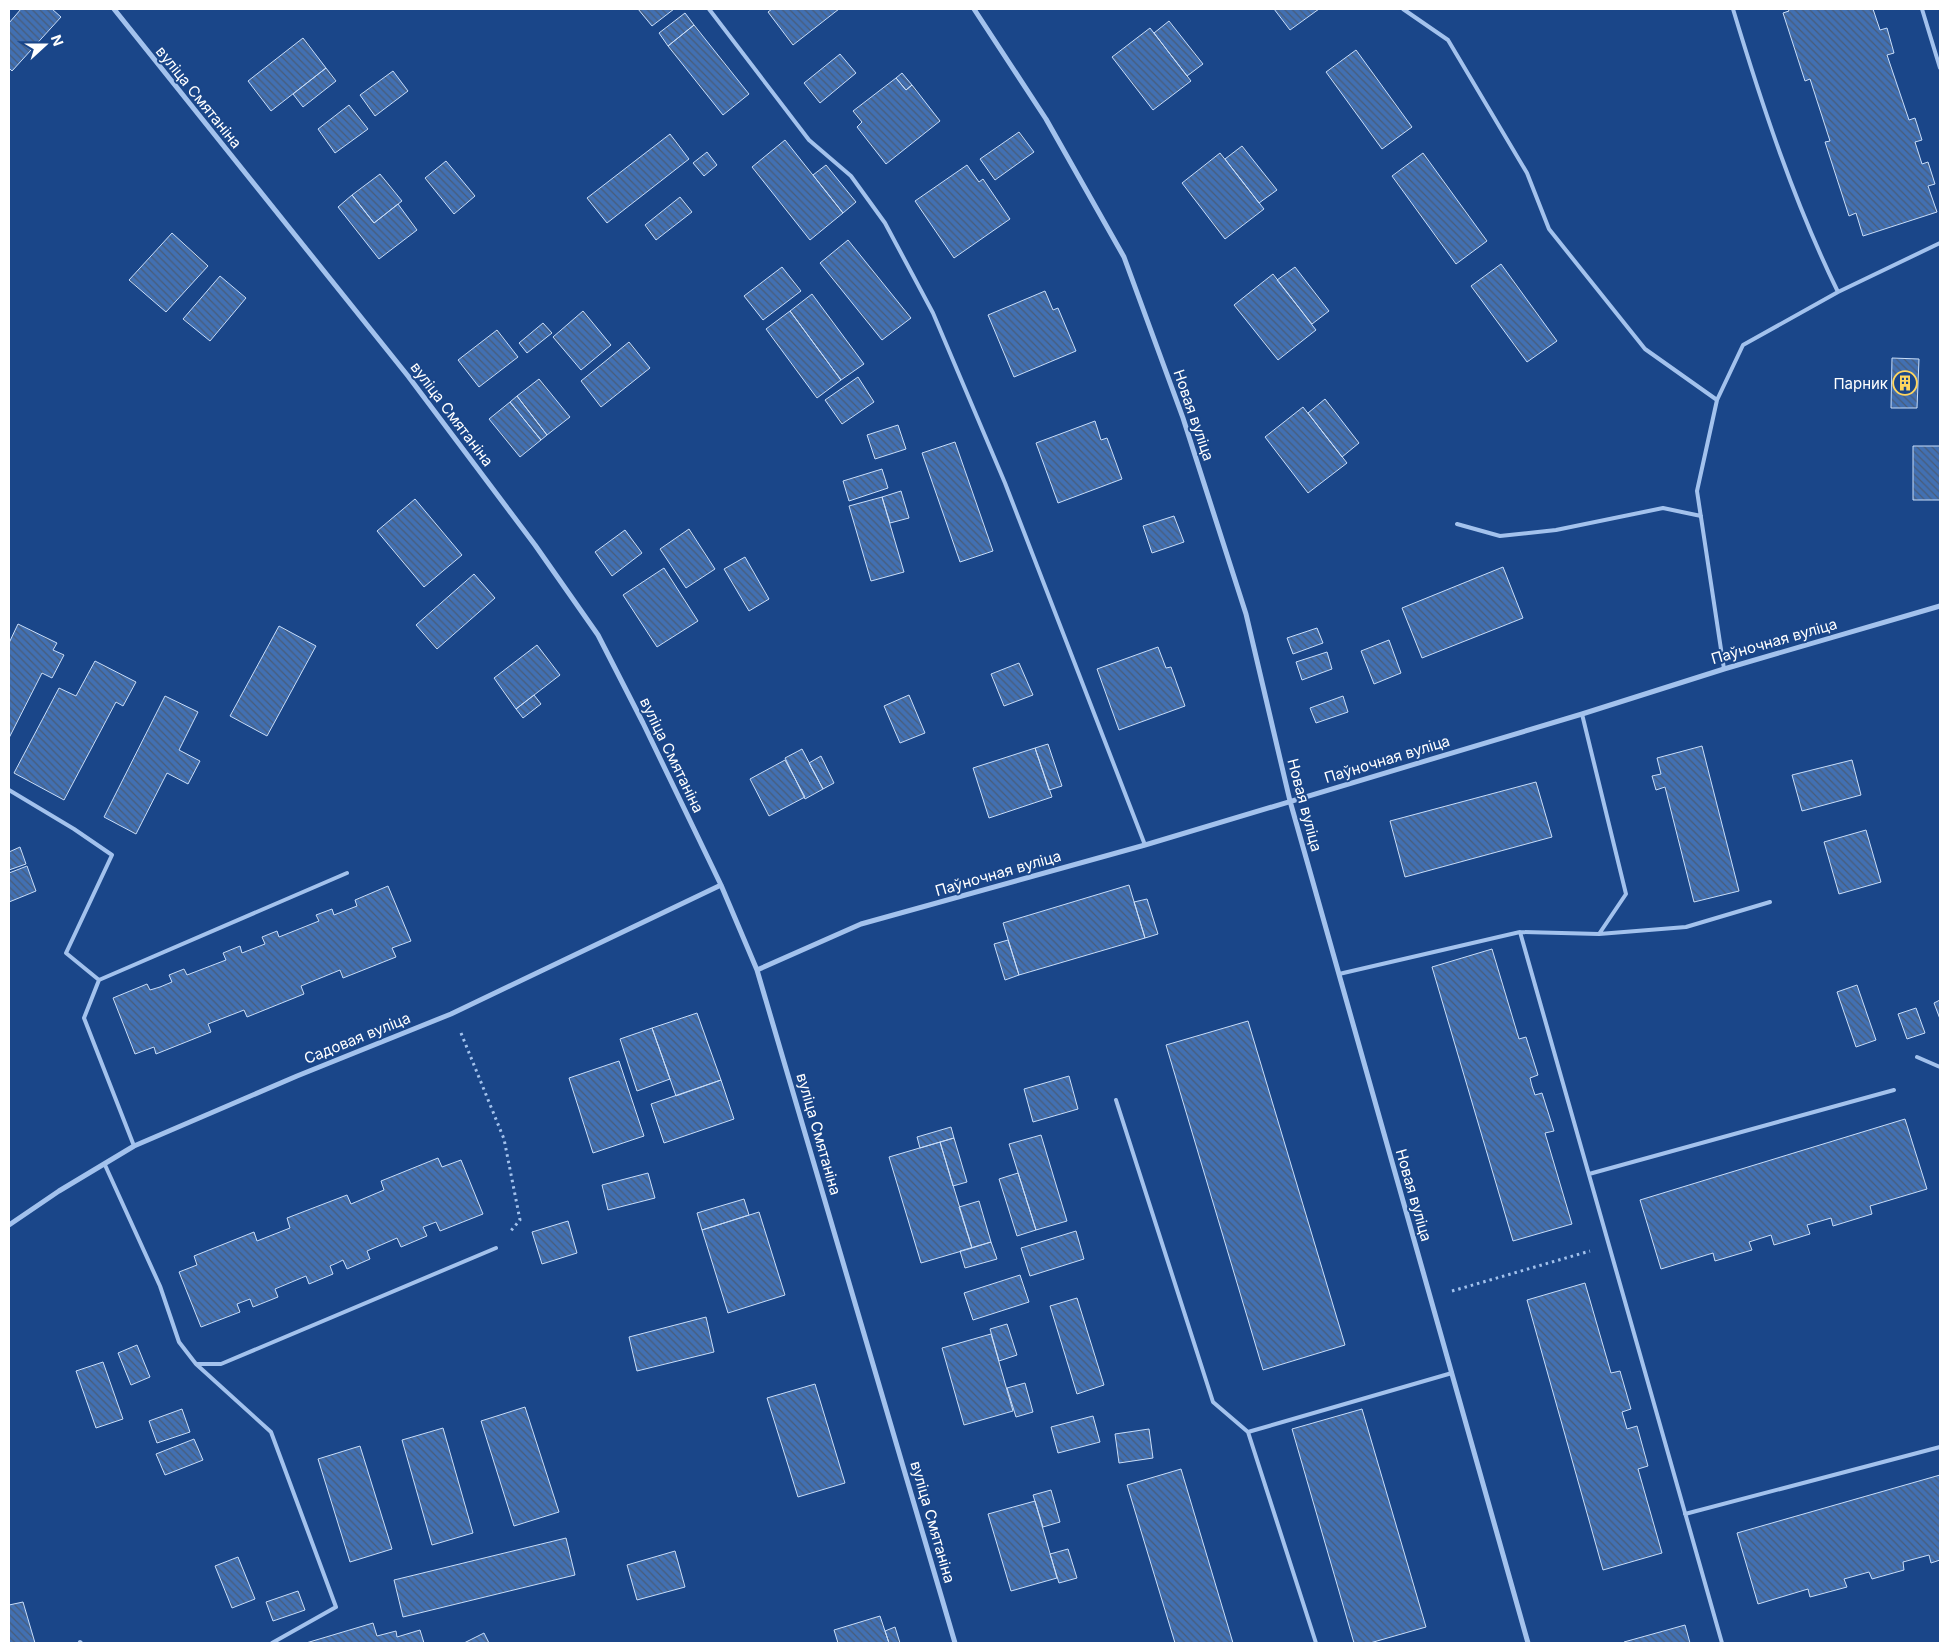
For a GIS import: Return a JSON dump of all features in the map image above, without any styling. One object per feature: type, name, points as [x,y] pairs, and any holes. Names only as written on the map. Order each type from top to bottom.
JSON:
[{"type":"street","name":"вуліца Смятаніна","points":[[114,9],[408,376],[535,544],[598,635],[644,723],[721,885],[757,970],[955,1643]]},
{"type":"street","name":"Новая вуліца","points":[[974,9],[1046,119],[1124,257],[1183,418],[1246,614],[1290,801],[1528,1643]]},
{"type":"street","name":"Паўночная вуліца","points":[[757,970],[861,924],[1145,845],[1582,714],[1724,669],[1940,606]]},
{"type":"street","name":"Садовая вуліца","points":[[9,1224],[59,1191],[134,1146],[298,1076],[451,1014],[721,885]]},
{"type":"lane","points":[[709,9],[809,140],[851,176],[885,223],[924,297],[1005,484],[1145,845]]},
{"type":"lane","points":[[1403,9],[1448,40],[1527,173],[1549,229],[1645,349],[1717,400]]},
{"type":"lane","points":[[1733,9],[1756,84],[1801,205],[1838,292]]},
{"type":"lane","points":[[1922,9],[1940,68]]},
{"type":"lane","points":[[1724,669],[1697,491],[1717,400],[1743,345],[1838,292],[1940,243]]},
{"type":"lane","points":[[1457,524],[1500,536],[1556,530],[1663,508],[1701,516]]},
{"type":"lane","points":[[1582,714],[1626,894],[1599,934]]},
{"type":"lane","points":[[9,790],[74,828],[112,855],[66,953],[99,980]]},
{"type":"lane","points":[[134,1146],[84,1018],[99,980],[347,873]]},
{"type":"lane","points":[[1339,974],[1520,932],[1599,934],[1686,927],[1770,902]]},
{"type":"lane","points":[[1520,932],[1722,1643]]},
{"type":"lane","points":[[1917,1057],[1940,1067]]},
{"type":"lane","points":[[1589,1174],[1894,1090]]},
{"type":"lane","points":[[1116,1100],[1213,1402],[1248,1432],[1316,1643]]},
{"type":"lane","points":[[104,1165],[160,1286],[179,1342],[196,1364],[271,1432],[336,1608],[272,1643]]},
{"type":"lane","points":[[196,1364],[221,1364],[496,1248]]},
{"type":"lane","points":[[1248,1432],[1452,1373]]},
{"type":"lane","points":[[1685,1514],[1940,1447]]},
{"type":"path","points":[[451,1014],[473,1060],[504,1140],[516,1191],[520,1220],[496,1248]]},
{"type":"path","points":[[1430,1297],[1609,1245]]},
{"type":"building","points":[[21,9],[52,9],[61,17],[12,71],[9,68],[9,23]]},
{"type":"building","points":[[638,9],[674,9],[652,26]]},
{"type":"building","points":[[772,9],[839,9],[793,45],[768,12]]},
{"type":"building","points":[[1274,9],[1319,9],[1290,30]]},
{"type":"building","points":[[1788,9],[1873,9],[1880,30],[1887,28],[1894,53],[1887,55],[1909,120],[1915,118],[1922,140],[1915,142],[1922,164],[1928,162],[1935,184],[1928,186],[1937,212],[1863,236],[1856,213],[1849,216],[1825,142],[1830,141],[1810,79],[1805,81],[1783,13],[1789,11]]},
{"type":"building","points":[[685,13],[694,25],[668,46],[659,33]]},
{"type":"building","points":[[1169,21],[1203,64],[1187,76],[1154,33]]},
{"type":"building","points":[[694,25],[749,94],[723,115],[668,46]]},
{"type":"building","points":[[1150,28],[1191,81],[1153,110],[1112,57]]},
{"type":"building","points":[[303,38],[326,68],[271,111],[248,81]]},
{"type":"building","points":[[1356,50],[1412,127],[1382,149],[1326,72]]},
{"type":"building","points":[[840,54],[856,73],[820,103],[804,83]]},
{"type":"building","points":[[326,68],[336,81],[303,107],[293,94]]},
{"type":"building","points":[[393,71],[408,91],[375,116],[360,95]]},
{"type":"building","points":[[902,73],[912,85],[906,90],[896,78]]},
{"type":"building","points":[[896,78],[906,90],[912,85],[940,121],[886,164],[857,127],[862,122],[853,111]]},
{"type":"building","points":[[349,105],[368,129],[335,153],[318,129]]},
{"type":"building","points":[[1019,132],[1034,152],[995,180],[980,159]]},
{"type":"building","points":[[670,134],[689,159],[607,223],[587,198]]},
{"type":"building","points":[[785,140],[843,213],[810,240],[752,167]]},
{"type":"building","points":[[1242,146],[1277,190],[1259,203],[1225,159]]},
{"type":"building","points":[[707,152],[717,165],[704,176],[693,163]]},
{"type":"building","points":[[1220,153],[1264,209],[1225,239],[1182,183]]},
{"type":"building","points":[[1423,153],[1487,241],[1456,264],[1392,176]]},
{"type":"building","points":[[446,161],[475,196],[454,214],[425,178]]},
{"type":"building","points":[[826,165],[856,202],[843,213],[813,175]]},
{"type":"building","points":[[967,165],[979,182],[983,179],[1010,219],[954,258],[915,201]]},
{"type":"building","points":[[380,174],[402,201],[374,223],[352,195]]},
{"type":"building","points":[[352,195],[374,223],[398,204],[417,230],[379,259],[338,207]]},
{"type":"building","points":[[680,197],[692,212],[656,240],[645,225]]},
{"type":"building","points":[[172,233],[208,266],[166,312],[129,280]]},
{"type":"building","points":[[848,240],[911,318],[882,340],[820,263]]},
{"type":"building","points":[[1501,264],[1557,341],[1527,362],[1471,286]]},
{"type":"building","points":[[782,267],[801,291],[763,320],[744,296]]},
{"type":"building","points":[[1295,267],[1329,311],[1312,324],[1277,280]]},
{"type":"building","points":[[1273,274],[1316,330],[1278,360],[1234,305]]},
{"type":"building","points":[[220,276],[246,298],[210,341],[183,319]]},
{"type":"building","points":[[1045,291],[1053,310],[1058,308],[1076,351],[1014,377],[988,315]]},
{"type":"building","points":[[812,294],[864,364],[841,380],[790,311]]},
{"type":"building","points":[[583,311],[611,345],[581,370],[553,337]]},
{"type":"building","points":[[790,311],[841,380],[817,398],[766,329]]},
{"type":"building","points":[[543,323],[552,333],[527,353],[519,343]]},
{"type":"building","points":[[497,330],[518,357],[479,387],[458,360]]},
{"type":"building","points":[[629,342],[650,368],[601,407],[581,381]]},
{"type":"building","name":"Парник","points":[[1892,358],[1919,359],[1917,408],[1891,408]]},
{"type":"building","points":[[858,377],[874,402],[842,424],[825,400]]},
{"type":"building","points":[[539,379],[570,417],[547,435],[517,396]]},
{"type":"building","points":[[517,396],[547,435],[541,440],[510,402]]},
{"type":"building","points":[[1325,399],[1359,443],[1342,457],[1308,413]]},
{"type":"building","points":[[510,402],[541,440],[520,457],[489,419]]},
{"type":"building","points":[[1303,407],[1347,463],[1308,493],[1265,437]]},
{"type":"building","points":[[1095,421],[1101,440],[1107,438],[1122,479],[1058,503],[1036,443]]},
{"type":"building","points":[[898,425],[906,449],[875,459],[867,435]]},
{"type":"building","points":[[955,442],[993,551],[960,562],[922,453]]},
{"type":"building","points":[[1913,446],[1940,446],[1940,500],[1913,500]]},
{"type":"building","points":[[882,469],[888,488],[849,501],[843,481]]},
{"type":"building","points":[[901,491],[909,518],[890,523],[882,497]]},
{"type":"building","points":[[882,497],[904,572],[871,581],[849,506]]},
{"type":"building","points":[[415,499],[462,555],[424,587],[377,531]]},
{"type":"building","points":[[1174,516],[1184,542],[1152,553],[1143,526]]},
{"type":"building","points":[[689,529],[715,569],[686,588],[660,549]]},
{"type":"building","points":[[625,530],[642,553],[612,576],[595,552]]},
{"type":"building","points":[[745,557],[769,599],[749,611],[724,569]]},
{"type":"building","points":[[1503,567],[1523,618],[1422,658],[1402,608]]},
{"type":"building","points":[[664,568],[698,621],[657,647],[623,595]]},
{"type":"building","points":[[474,574],[495,598],[437,649],[416,625]]},
{"type":"building","points":[[18,624],[57,643],[53,650],[64,655],[52,678],[42,673],[9,738],[9,643]]},
{"type":"building","points":[[279,626],[316,646],[267,736],[230,716]]},
{"type":"building","points":[[1317,628],[1323,643],[1293,654],[1287,638]]},
{"type":"building","points":[[1389,640],[1401,673],[1374,684],[1361,651]]},
{"type":"building","points":[[537,645],[560,675],[516,709],[494,678]]},
{"type":"building","points":[[1158,647],[1166,668],[1171,667],[1185,706],[1119,730],[1097,669]]},
{"type":"building","points":[[1327,652],[1332,669],[1302,680],[1296,662]]},
{"type":"building","points":[[95,661],[136,682],[123,706],[116,702],[64,800],[14,773],[59,688],[76,696]]},
{"type":"building","points":[[1019,663],[1033,695],[1004,706],[991,674]]},
{"type":"building","points":[[534,695],[541,704],[523,718],[516,709]]},
{"type":"building","points":[[909,695],[925,733],[900,743],[884,706]]},
{"type":"building","points":[[165,696],[198,712],[179,750],[200,761],[188,784],[167,773],[136,834],[104,817]]},
{"type":"building","points":[[1343,696],[1348,712],[1316,723],[1310,708]]},
{"type":"building","points":[[1048,744],[1062,786],[1049,790],[1035,748]]},
{"type":"building","points":[[1702,746],[1739,891],[1694,902],[1665,787],[1656,790],[1652,776],[1661,774],[1657,758]]},
{"type":"building","points":[[1035,748],[1052,797],[989,818],[973,768]]},
{"type":"building","points":[[802,749],[823,789],[805,799],[785,758]]},
{"type":"building","points":[[821,756],[834,783],[823,789],[809,763]]},
{"type":"building","points":[[785,760],[805,797],[769,816],[750,779]]},
{"type":"building","points":[[1852,760],[1861,795],[1802,811],[1792,775]]},
{"type":"building","points":[[1536,782],[1552,837],[1405,877],[1390,821]]},
{"type":"building","points":[[1866,830],[1881,882],[1839,894],[1824,842]]},
{"type":"building","points":[[20,847],[26,864],[9,870],[9,852]]},
{"type":"building","points":[[27,866],[36,891],[9,902],[9,873]]},
{"type":"building","points":[[1129,885],[1145,938],[1019,975],[1003,923]]},
{"type":"building","points":[[388,886],[411,941],[392,948],[396,957],[343,978],[340,970],[301,986],[304,994],[247,1017],[244,1010],[208,1024],[211,1032],[156,1054],[154,1047],[135,1054],[113,998],[147,984],[150,990],[160,987],[172,982],[169,975],[184,969],[187,975],[226,960],[223,953],[240,946],[242,953],[265,944],[262,937],[277,931],[279,937],[319,921],[316,915],[332,909],[334,915],[357,906],[355,900]]},
{"type":"building","points":[[1147,899],[1158,934],[1145,938],[1134,902]]},
{"type":"building","points":[[1008,940],[1019,975],[1005,980],[994,944]]},
{"type":"building","points":[[1492,949],[1519,1039],[1526,1037],[1538,1075],[1530,1078],[1535,1095],[1542,1093],[1554,1131],[1545,1133],[1572,1224],[1513,1241],[1432,967]]},
{"type":"building","points":[[1857,985],[1876,1040],[1856,1047],[1837,992]]},
{"type":"building","points":[[1940,1000],[1940,1019],[1934,1003]]},
{"type":"building","points":[[1916,1008],[1925,1033],[1907,1039],[1898,1014]]},
{"type":"building","points":[[697,1013],[721,1080],[676,1096],[652,1028]]},
{"type":"building","points":[[1248,1021],[1345,1345],[1263,1370],[1166,1045]]},
{"type":"building","points":[[652,1028],[670,1079],[637,1091],[620,1039]]},
{"type":"building","points":[[619,1061],[644,1136],[593,1153],[569,1078]]},
{"type":"building","points":[[1069,1076],[1078,1109],[1033,1122],[1024,1089]]},
{"type":"building","points":[[721,1080],[734,1119],[664,1143],[651,1104]]},
{"type":"building","points":[[1905,1119],[1927,1189],[1870,1206],[1872,1214],[1833,1226],[1831,1218],[1807,1225],[1810,1234],[1774,1245],[1771,1235],[1749,1242],[1752,1250],[1715,1261],[1713,1253],[1661,1269],[1640,1200]]},
{"type":"building","points":[[951,1127],[954,1138],[920,1148],[917,1137]]},
{"type":"building","points":[[1041,1135],[1067,1221],[1036,1230],[1009,1144]]},
{"type":"building","points":[[954,1138],[967,1182],[953,1186],[940,1142]]},
{"type":"building","points":[[940,1142],[972,1248],[921,1263],[889,1157]]},
{"type":"building","points":[[438,1158],[442,1167],[461,1160],[483,1214],[440,1231],[436,1222],[423,1227],[427,1236],[401,1247],[397,1238],[367,1251],[370,1259],[347,1269],[343,1260],[330,1266],[333,1274],[309,1284],[306,1276],[275,1289],[278,1297],[253,1307],[250,1299],[237,1304],[240,1312],[201,1327],[179,1272],[197,1265],[194,1256],[254,1232],[257,1241],[290,1228],[287,1218],[347,1195],[351,1204],[384,1190],[381,1181]]},
{"type":"building","points":[[648,1173],[655,1198],[608,1210],[602,1185]]},
{"type":"building","points":[[1018,1173],[1036,1230],[1017,1236],[999,1179]]},
{"type":"building","points":[[744,1199],[749,1215],[702,1230],[697,1213]]},
{"type":"building","points":[[979,1201],[991,1242],[972,1248],[959,1207]]},
{"type":"building","points":[[759,1212],[785,1295],[728,1313],[702,1230]]},
{"type":"building","points":[[568,1221],[577,1253],[542,1264],[532,1232]]},
{"type":"building","points":[[1076,1231],[1084,1259],[1030,1276],[1021,1248]]},
{"type":"building","points":[[991,1242],[997,1259],[965,1268],[960,1251]]},
{"type":"building","points":[[1020,1275],[1029,1302],[973,1320],[964,1293]]},
{"type":"building","points":[[1585,1283],[1611,1373],[1620,1371],[1631,1409],[1622,1412],[1627,1429],[1637,1426],[1648,1466],[1638,1469],[1662,1553],[1603,1570],[1527,1300]]},
{"type":"building","points":[[1077,1298],[1104,1385],[1077,1394],[1050,1306]]},
{"type":"building","points":[[706,1317],[714,1352],[637,1371],[629,1337]]},
{"type":"building","points":[[1007,1324],[1017,1355],[999,1361],[990,1329]]},
{"type":"building","points":[[991,1334],[1013,1411],[964,1425],[942,1348]]},
{"type":"building","points":[[137,1345],[150,1377],[131,1385],[118,1353]]},
{"type":"building","points":[[103,1362],[123,1419],[96,1428],[76,1371]]},
{"type":"building","points":[[1025,1383],[1033,1412],[1016,1417],[1007,1388]]},
{"type":"building","points":[[815,1384],[845,1483],[798,1497],[767,1398]]},
{"type":"building","points":[[525,1407],[559,1512],[514,1526],[481,1421]]},
{"type":"building","points":[[182,1409],[190,1432],[157,1443],[149,1421]]},
{"type":"building","points":[[1362,1409],[1426,1627],[1370,1643],[1354,1643],[1292,1429]]},
{"type":"building","points":[[1093,1416],[1100,1442],[1058,1453],[1051,1427]]},
{"type":"building","points":[[443,1428],[473,1533],[432,1545],[402,1440]]},
{"type":"building","points":[[1149,1429],[1153,1458],[1119,1463],[1115,1434]]},
{"type":"building","points":[[194,1439],[203,1460],[165,1475],[156,1454]]},
{"type":"building","points":[[360,1446],[392,1549],[350,1562],[318,1459]]},
{"type":"building","points":[[1181,1469],[1233,1643],[1175,1643],[1127,1485]]},
{"type":"building","points":[[1940,1475],[1940,1560],[1931,1563],[1929,1555],[1903,1562],[1904,1570],[1872,1579],[1869,1572],[1844,1579],[1847,1587],[1810,1597],[1808,1589],[1758,1604],[1737,1533]]},
{"type":"building","points":[[1051,1490],[1060,1522],[1043,1527],[1033,1495]]},
{"type":"building","points":[[1035,1501],[1057,1578],[1011,1591],[988,1514]]},
{"type":"building","points":[[566,1538],[575,1575],[403,1617],[394,1580]]},
{"type":"building","points":[[1068,1549],[1077,1578],[1059,1583],[1050,1554]]},
{"type":"building","points":[[675,1551],[685,1587],[637,1600],[627,1565]]},
{"type":"building","points":[[238,1557],[255,1599],[232,1608],[215,1566]]},
{"type":"building","points":[[298,1591],[305,1610],[273,1621],[266,1602]]},
{"type":"building","points":[[23,1602],[35,1643],[9,1643],[9,1605]]},
{"type":"building","points":[[880,1616],[889,1643],[838,1643],[834,1630]]},
{"type":"building","points":[[373,1623],[377,1636],[396,1631],[397,1637],[420,1630],[424,1643],[306,1643]]},
{"type":"building","points":[[1685,1625],[1690,1643],[1624,1642]]},
{"type":"building","points":[[895,1627],[900,1643],[889,1643],[885,1631]]},
{"type":"building","points":[[484,1633],[489,1643],[464,1643]]},
{"type":"place","name":"Парник","points":[[1905,383]]}]
